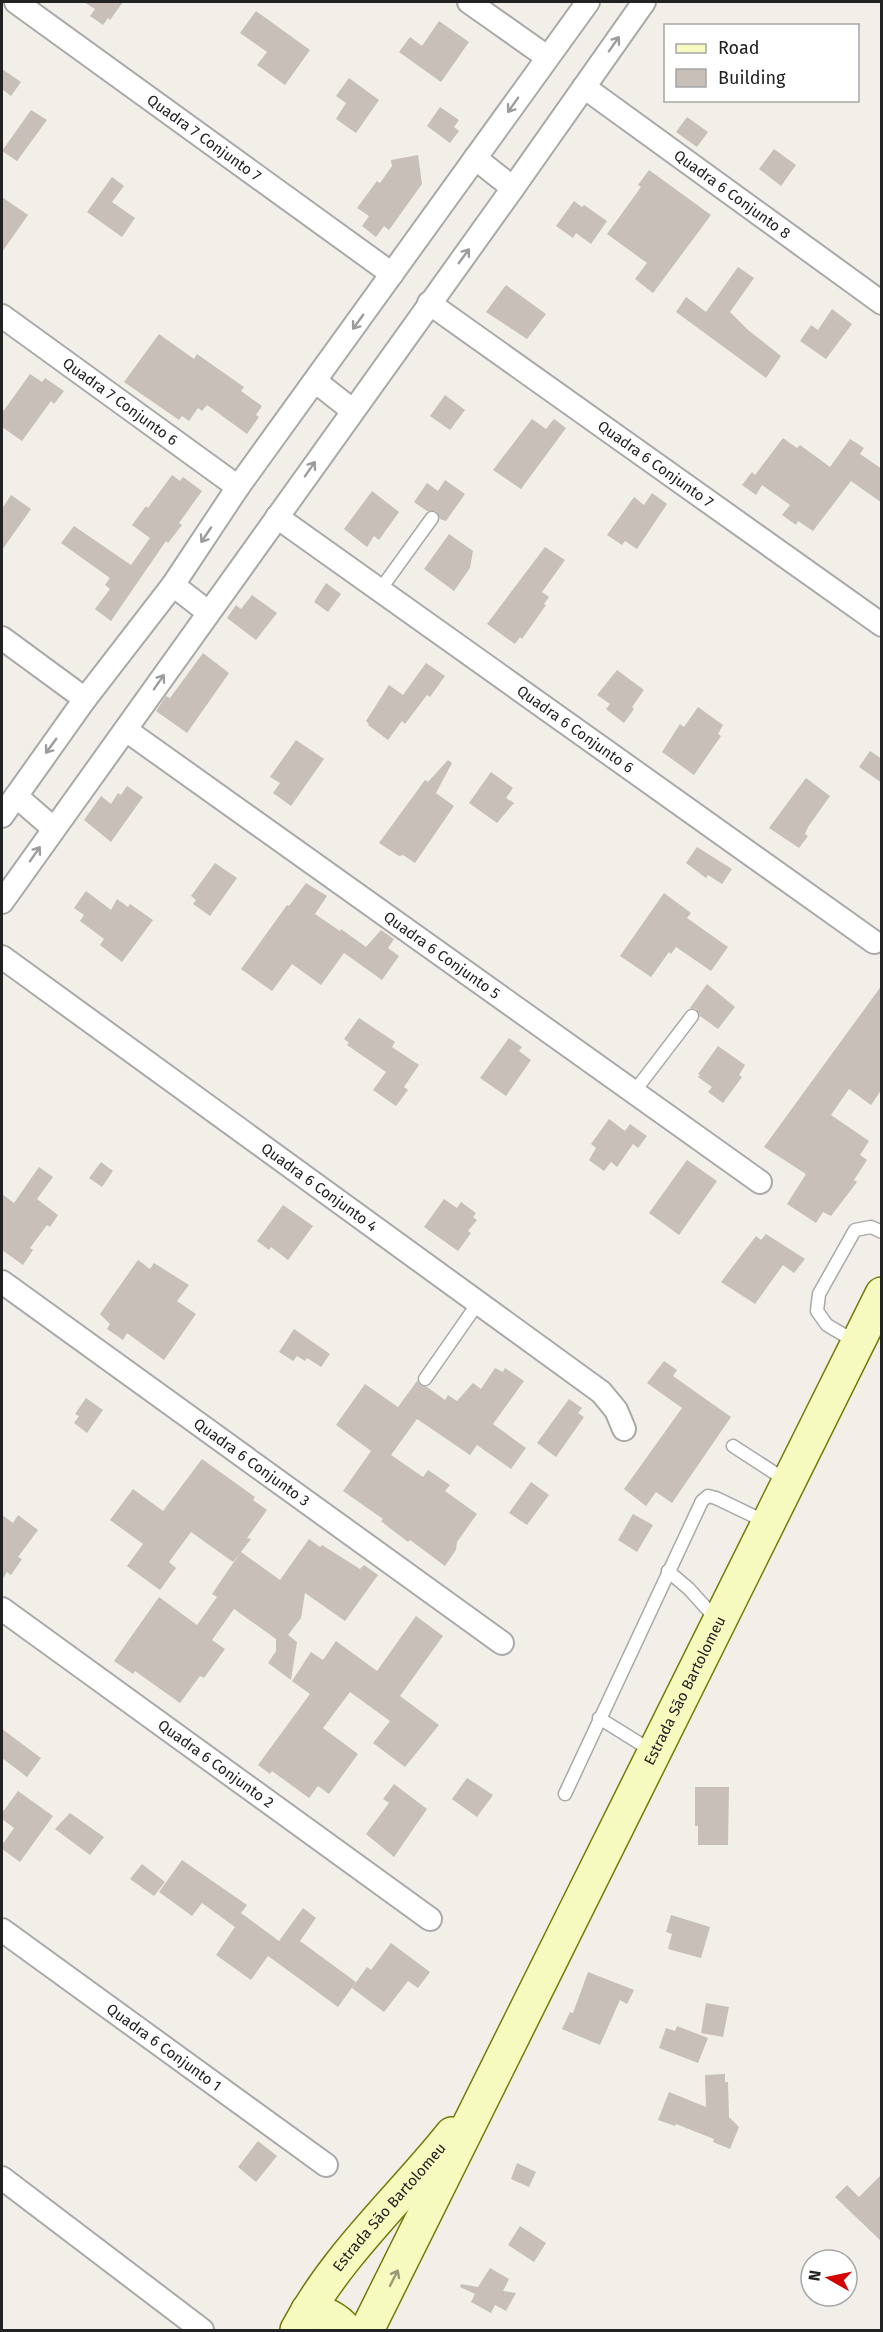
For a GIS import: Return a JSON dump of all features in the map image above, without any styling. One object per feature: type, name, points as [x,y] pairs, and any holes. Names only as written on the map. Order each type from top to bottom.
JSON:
[{"type":"street","name":"Quadra 7 Conjunto 7","points":[[16,2],[392,274]]},
{"type":"street","points":[[469,2],[547,57]]},
{"type":"street","points":[[2,816],[85,699],[173,585],[238,487],[588,2]]},
{"type":"street","points":[[2,902],[644,2]]},
{"type":"street","name":"Quadra 6 Conjunto 8","points":[[584,87],[882,303]]},
{"type":"street","points":[[475,158],[513,188]]},
{"type":"street","name":"Quadra 6 Conjunto 7","points":[[429,303],[882,625]]},
{"type":"street","name":"Quadra 7 Conjunto 6","points":[[2,316],[238,487]]},
{"type":"street","points":[[315,381],[352,410]]},
{"type":"street","name":"Quadra 6 Conjunto 6","points":[[276,517],[874,942]]},
{"type":"street","points":[[173,585],[207,612]]},
{"type":"street","points":[[2,638],[85,699]]},
{"type":"street","name":"Quadra 6 Conjunto 5","points":[[126,730],[760,1182]]},
{"type":"street","points":[[16,796],[53,828]]},
{"type":"street","name":"Quadra 6 Conjunto 4","points":[[2,957],[601,1392],[616,1410],[624,1429]]},
{"type":"street","name":"Quadra 6 Conjunto 3","points":[[2,1282],[502,1643]]},
{"type":"street","name":"Estrada São Bartolomeu","points":[[367,2331],[882,1294]]},
{"type":"street","name":"Quadra 6 Conjunto 2","points":[[2,1609],[430,1919]]},
{"type":"street","name":"Quadra 6 Conjunto 1","points":[[2,1930],[326,2165]]},
{"type":"street","name":"Estrada São Bartolomeu","points":[[302,2320],[356,2244],[432,2160],[489,2088]]},
{"type":"street","points":[[2,2178],[202,2331]]},
{"type":"street","points":[[302,2320],[322,2312],[338,2321],[346,2331]]},
{"type":"lane","points":[[380,590],[432,518]]},
{"type":"lane","points":[[634,1092],[692,1016]]},
{"type":"lane","points":[[858,1342],[827,1325],[817,1311],[819,1294],[855,1230],[871,1227],[882,1232]]},
{"type":"lane","points":[[425,1379],[478,1303]]},
{"type":"lane","points":[[733,1446],[788,1482]]},
{"type":"lane","points":[[565,1794],[702,1501],[708,1496],[716,1498],[768,1523]]},
{"type":"lane","points":[[668,1571],[689,1589],[719,1622]]},
{"type":"lane","points":[[599,1718],[654,1752]]},
{"type":"building","points":[[84,2],[123,2],[110,20],[108,18],[103,25],[90,16],[95,9]]},
{"type":"building","points":[[256,11],[310,50],[285,85],[257,65],[267,52],[240,33]]},
{"type":"building","points":[[439,21],[469,42],[441,82],[399,52],[410,37],[422,46]]},
{"type":"building","points":[[2,69],[21,82],[11,96],[2,89]]},
{"type":"building","points":[[349,78],[379,100],[356,133],[336,119],[346,103],[336,96]]},
{"type":"building","points":[[440,107],[459,120],[454,127],[459,131],[450,143],[427,126]]},
{"type":"building","points":[[31,110],[47,120],[17,161],[2,151]]},
{"type":"building","points":[[687,117],[708,132],[697,147],[676,132]]},
{"type":"building","points":[[774,149],[796,165],[781,186],[759,169]]},
{"type":"building","points":[[418,155],[422,184],[389,230],[384,226],[376,237],[362,226],[369,216],[357,208],[377,181],[380,183],[392,166],[391,160]]},
{"type":"building","points":[[649,170],[711,215],[653,293],[635,279],[647,263],[607,234],[641,187],[638,185]]},
{"type":"building","points":[[112,177],[124,186],[112,202],[135,218],[122,237],[87,212]]},
{"type":"building","points":[[2,197],[28,215],[2,252]]},
{"type":"building","points":[[574,201],[607,221],[591,244],[576,233],[573,238],[556,226]]},
{"type":"building","points":[[738,267],[754,278],[730,312],[748,330],[781,356],[766,378],[676,312],[686,297],[706,312]]},
{"type":"building","points":[[506,285],[546,314],[527,339],[486,312]]},
{"type":"building","points":[[832,309],[852,324],[826,359],[800,341],[811,325],[818,330]]},
{"type":"building","points":[[159,334],[194,359],[197,354],[244,387],[241,391],[262,406],[256,415],[259,417],[247,434],[207,405],[202,411],[198,408],[189,421],[182,416],[179,420],[124,382]]},
{"type":"building","points":[[30,374],[42,382],[45,378],[64,391],[54,404],[51,401],[22,441],[2,427],[2,413]]},
{"type":"building","points":[[445,395],[465,410],[450,430],[430,416]]},
{"type":"building","points":[[532,419],[546,429],[554,419],[566,428],[521,489],[493,470]]},
{"type":"building","points":[[783,438],[797,448],[800,445],[830,467],[850,439],[864,448],[860,454],[882,469],[882,503],[851,481],[813,531],[798,521],[796,525],[782,515],[790,505],[762,485],[756,495],[742,485],[752,472],[755,475]]},
{"type":"building","points":[[172,475],[180,481],[183,477],[202,491],[179,523],[182,525],[168,543],[166,541],[111,621],[95,609],[110,589],[105,585],[110,578],[61,543],[74,526],[131,565],[150,538],[132,525],[146,506],[148,508]]},
{"type":"building","points":[[445,480],[465,494],[446,521],[440,519],[436,511],[427,511],[414,502],[427,483],[438,491]]},
{"type":"building","points":[[372,491],[399,512],[379,540],[374,536],[367,547],[344,529]]},
{"type":"building","points":[[652,493],[667,504],[637,549],[625,541],[622,545],[607,535],[634,497],[644,505]]},
{"type":"building","points":[[11,495],[31,509],[2,550],[2,509]]},
{"type":"building","points":[[449,534],[473,551],[470,568],[454,591],[424,569]]},
{"type":"building","points":[[545,547],[565,560],[542,592],[549,597],[544,604],[546,605],[522,639],[520,637],[515,644],[487,624]]},
{"type":"building","points":[[326,583],[341,594],[328,612],[314,602]]},
{"type":"building","points":[[252,595],[277,613],[256,640],[227,618],[236,605],[241,609]]},
{"type":"building","points":[[203,653],[229,673],[187,733],[156,711],[166,696],[170,698]]},
{"type":"building","points":[[426,663],[445,676],[430,697],[427,695],[405,724],[402,721],[388,740],[366,721],[389,685],[403,695]]},
{"type":"building","points":[[617,670],[644,690],[624,723],[606,709],[610,704],[597,695]]},
{"type":"building","points":[[698,707],[723,725],[718,734],[721,736],[694,775],[662,752],[680,724],[684,727]]},
{"type":"building","points":[[296,740],[324,759],[291,806],[273,793],[280,783],[270,777]]},
{"type":"building","points":[[870,751],[882,759],[882,783],[859,767]]},
{"type":"building","points":[[448,760],[452,763],[436,793],[454,806],[415,863],[379,843],[425,780],[428,782]]},
{"type":"building","points":[[491,772],[513,788],[506,798],[514,803],[497,823],[469,803]]},
{"type":"building","points":[[806,778],[830,796],[808,827],[805,834],[808,836],[799,848],[769,828]]},
{"type":"building","points":[[127,786],[143,797],[111,842],[84,820],[101,796],[111,804],[118,793],[121,795]]},
{"type":"building","points":[[697,847],[732,869],[722,884],[708,875],[706,878],[686,863]]},
{"type":"building","points":[[215,863],[237,878],[210,916],[193,904],[196,900],[191,896]]},
{"type":"building","points":[[306,883],[327,896],[315,914],[340,931],[341,929],[366,947],[381,930],[394,939],[388,948],[399,956],[382,980],[344,953],[321,985],[292,964],[272,991],[241,969],[287,905],[289,906]]},
{"type":"building","points":[[86,891],[111,910],[117,899],[128,907],[130,904],[153,920],[122,962],[100,945],[104,939],[80,921],[84,915],[74,908]]},
{"type":"building","points":[[664,893],[691,913],[687,918],[728,947],[711,971],[676,947],[671,954],[669,952],[651,977],[620,956]]},
{"type":"building","points":[[707,984],[735,1007],[718,1029],[700,1016],[696,1009],[690,1008]]},
{"type":"building","points":[[882,985],[882,1089],[871,1105],[849,1089],[831,1115],[869,1141],[860,1155],[867,1160],[854,1180],[857,1182],[831,1216],[823,1212],[816,1223],[787,1204],[806,1174],[764,1147]]},
{"type":"building","points":[[359,1018],[395,1042],[392,1047],[419,1065],[404,1087],[408,1090],[396,1106],[373,1090],[386,1072],[347,1045],[349,1043],[344,1039]]},
{"type":"building","points":[[509,1038],[522,1047],[519,1051],[531,1060],[506,1096],[480,1078]]},
{"type":"building","points":[[718,1046],[745,1065],[739,1075],[742,1077],[723,1103],[708,1092],[712,1087],[698,1077]]},
{"type":"building","points":[[609,1119],[625,1131],[630,1124],[647,1136],[638,1148],[633,1144],[617,1167],[611,1162],[604,1171],[589,1160],[596,1148],[591,1144]]},
{"type":"building","points":[[687,1160],[717,1181],[679,1235],[649,1213]]},
{"type":"building","points":[[101,1162],[113,1171],[102,1187],[89,1178]]},
{"type":"building","points":[[39,1167],[53,1177],[37,1199],[58,1215],[50,1227],[47,1225],[30,1248],[33,1250],[23,1265],[2,1250],[2,1194],[14,1203]]},
{"type":"building","points":[[444,1199],[457,1208],[461,1202],[476,1213],[473,1217],[477,1220],[468,1231],[471,1233],[458,1251],[424,1227]]},
{"type":"building","points":[[283,1205],[313,1226],[288,1260],[271,1247],[269,1250],[257,1241]]},
{"type":"building","points":[[766,1234],[805,1259],[794,1273],[783,1265],[755,1304],[721,1282],[756,1236],[761,1240]]},
{"type":"building","points":[[138,1260],[150,1269],[154,1263],[189,1285],[177,1301],[196,1314],[164,1360],[127,1333],[123,1340],[107,1329],[110,1324],[100,1314]]},
{"type":"building","points":[[294,1329],[330,1354],[321,1367],[307,1358],[305,1361],[297,1356],[293,1361],[279,1352]]},
{"type":"building","points":[[664,1361],[677,1370],[673,1376],[731,1417],[672,1503],[656,1492],[646,1506],[624,1489],[682,1408],[647,1383]]},
{"type":"building","points":[[495,1368],[503,1372],[505,1368],[524,1381],[493,1424],[526,1448],[511,1469],[477,1445],[470,1455],[417,1419],[391,1455],[423,1477],[428,1470],[450,1485],[445,1491],[477,1514],[457,1542],[456,1550],[445,1566],[410,1540],[408,1542],[381,1521],[383,1519],[343,1491],[371,1451],[336,1425],[365,1384],[398,1407],[417,1381],[421,1386],[427,1387],[445,1400],[448,1395],[457,1401],[473,1383],[481,1389]]},
{"type":"building","points":[[86,1398],[103,1410],[87,1433],[74,1423],[79,1416],[75,1414]]},
{"type":"building","points":[[569,1399],[582,1408],[578,1413],[584,1417],[556,1457],[537,1443]]},
{"type":"building","points":[[202,1459],[255,1497],[253,1500],[267,1510],[247,1538],[251,1539],[241,1552],[280,1580],[309,1539],[360,1569],[364,1565],[378,1575],[345,1621],[305,1593],[301,1618],[288,1635],[297,1642],[291,1680],[268,1663],[276,1651],[276,1639],[234,1609],[212,1640],[225,1649],[204,1678],[200,1676],[180,1703],[135,1671],[133,1674],[114,1661],[159,1597],[197,1625],[217,1597],[212,1594],[240,1553],[233,1562],[191,1532],[169,1562],[176,1568],[160,1590],[127,1566],[143,1544],[110,1520],[133,1489],[163,1511]]},
{"type":"building","points":[[531,1482],[549,1495],[527,1525],[509,1513]]},
{"type":"building","points":[[633,1514],[653,1525],[637,1552],[618,1540]]},
{"type":"building","points":[[2,1515],[13,1523],[18,1515],[38,1530],[18,1557],[22,1559],[11,1575],[7,1572],[2,1580]]},
{"type":"building","points":[[416,1616],[443,1636],[400,1696],[439,1725],[405,1767],[373,1743],[390,1721],[350,1692],[323,1728],[358,1754],[329,1794],[318,1786],[309,1798],[272,1771],[270,1774],[258,1765],[310,1694],[292,1681],[311,1652],[323,1660],[336,1641],[377,1671]]},
{"type":"building","points":[[2,1729],[41,1758],[27,1777],[2,1758]]},
{"type":"building","points":[[467,1778],[493,1795],[477,1817],[452,1799]]},
{"type":"building","points":[[394,1784],[427,1809],[394,1857],[366,1834],[389,1803],[383,1799]]},
{"type":"building","points":[[695,1787],[729,1787],[728,1845],[698,1845],[698,1826],[695,1826]]},
{"type":"building","points":[[18,1791],[53,1816],[20,1862],[2,1849],[2,1845],[14,1828],[2,1819],[2,1813]]},
{"type":"building","points":[[70,1813],[104,1837],[90,1855],[55,1829]]},
{"type":"building","points":[[182,1860],[247,1905],[241,1913],[279,1941],[303,1908],[316,1918],[300,1941],[356,1982],[338,2007],[268,1956],[251,1980],[216,1955],[235,1927],[202,1903],[192,1916],[159,1892]]},
{"type":"building","points":[[142,1864],[165,1882],[154,1896],[130,1879]]},
{"type":"building","points":[[671,1915],[710,1927],[701,1958],[668,1949],[672,1934],[666,1932]]},
{"type":"building","points":[[391,1943],[430,1972],[418,1988],[408,1981],[384,2012],[352,1988],[367,1967],[371,1970]]},
{"type":"building","points":[[588,1972],[634,1990],[627,2004],[620,2000],[600,2045],[562,2029],[570,2012],[573,2013]]},
{"type":"building","points":[[706,2003],[729,2007],[723,2037],[701,2033]]},
{"type":"building","points":[[677,2026],[708,2038],[698,2063],[659,2048],[666,2028],[675,2031]]},
{"type":"building","points":[[725,2074],[725,2082],[728,2082],[729,2117],[739,2127],[730,2149],[713,2142],[714,2139],[676,2124],[675,2126],[658,2120],[669,2092],[706,2107],[705,2075]]},
{"type":"building","points":[[258,2141],[277,2156],[256,2182],[238,2167]]},
{"type":"building","points":[[517,2163],[536,2172],[529,2187],[511,2179]]},
{"type":"building","points":[[882,2174],[882,2242],[835,2197],[847,2185],[859,2197]]},
{"type":"building","points":[[520,2226],[546,2243],[534,2262],[508,2245]]},
{"type":"building","points":[[490,2268],[509,2279],[503,2291],[516,2293],[506,2311],[495,2305],[491,2313],[471,2302],[475,2294],[460,2287],[461,2284],[478,2287]]}]
